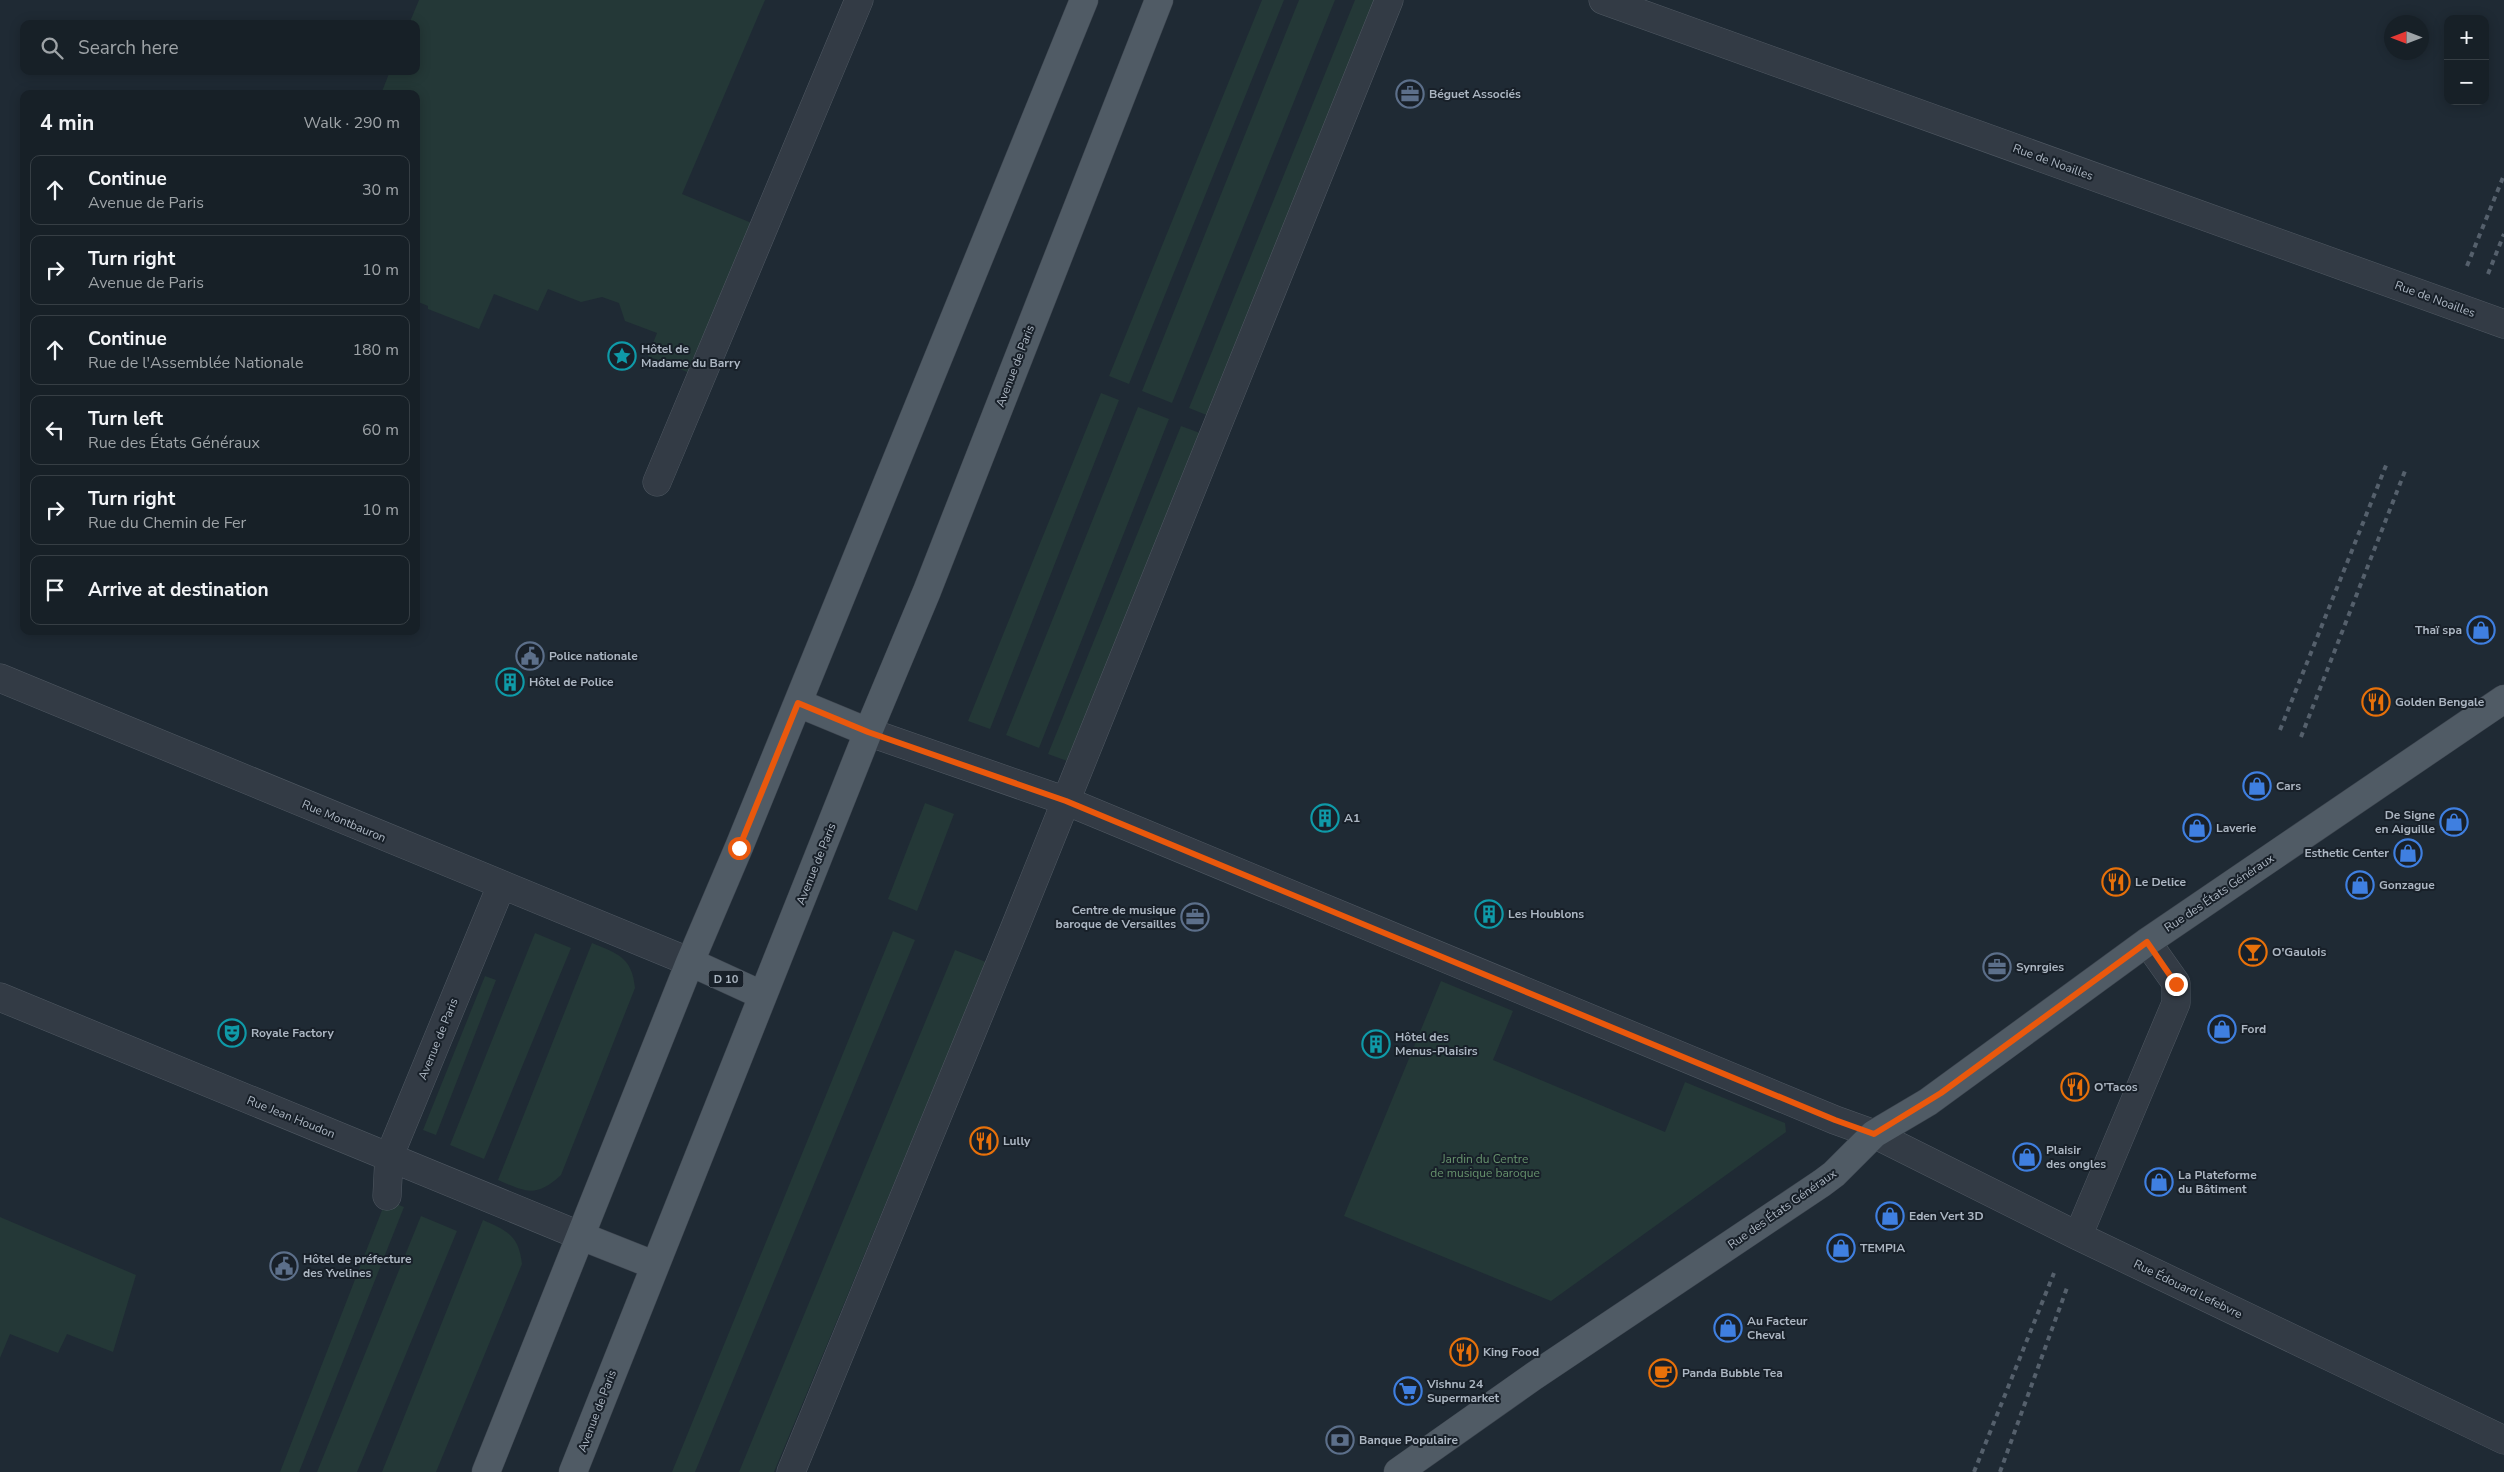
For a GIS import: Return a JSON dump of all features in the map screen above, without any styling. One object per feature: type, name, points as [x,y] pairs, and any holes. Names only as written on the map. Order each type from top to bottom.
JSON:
[{"type":"main road","points":[[486,1472],[690,962],[798,703],[1084,0]]},
{"type":"main road","name":"Avenue de Paris","points":[[573,1472],[762,995],[930,582],[1159,0]]},
{"type":"main road","name":"Rue des États Généraux","points":[[1398,1472],[1534,1376],[1822,1183],[1834,1174],[1874,1134],[1941,1093],[2147,942],[2504,699]]},
{"type":"main road","points":[[798,703],[868,732]]},
{"type":"main road","name":"D 10","points":[[690,962],[762,995]]},
{"type":"main road","points":[[581,1236],[654,1266]]},
{"type":"street","points":[[657,482],[859,0]]},
{"type":"street","points":[[791,1472],[1066,801],[1389,0]]},
{"type":"street","name":"Rue de Noailles","points":[[1603,0],[2504,324]]},
{"type":"street","name":"Rue Montbauron","points":[[0,678],[501,886],[690,962]]},
{"type":"street","name":"Rue Édouard Lefebvre","points":[[868,732],[1066,801],[1816,1113],[1874,1134],[2078,1236],[2504,1440]]},
{"type":"street","name":"Avenue de Paris","points":[[387,1196],[389,1158],[501,886]]},
{"type":"street","points":[[2078,1236],[2176,1003],[2176,984],[2147,942]]},
{"type":"street","name":"Rue Jean Houdon","points":[[0,997],[581,1236]]},
{"type":"green space","points":[[419,0],[765,0],[682,194],[754,224],[692,374],[648,356],[657,333],[625,321],[619,303],[602,297],[581,302],[548,289],[538,311],[494,294],[479,329],[428,309],[428,306],[420,303],[420,90],[383,90],[388,75],[420,75],[420,20],[411,20]]},
{"type":"green space","points":[[1262,0],[1284,0],[1129,384],[1109,376]]},
{"type":"green space","points":[[1299,0],[1335,0],[1172,403],[1142,391]]},
{"type":"green space","points":[[1355,0],[1377,0],[1209,416],[1189,408]]},
{"type":"green space","points":[[1101,393],[1119,400],[990,729],[968,721]]},
{"type":"green space","points":[[1138,407],[1169,419],[1039,748],[1006,735]]},
{"type":"green space","points":[[1181,426],[1200,433],[1070,762],[1048,754]]},
{"type":"green space","points":[[925,803],[954,814],[917,911],[888,899]]},
{"type":"green space","points":[[893,931],[915,940],[695,1472],[672,1472]]},
{"type":"green space","points":[[535,933],[571,948],[484,1159],[450,1145]]},
{"type":"green space","points":[[592,943],[616,954],[627,963],[631,969],[635,988],[561,1175],[545,1187],[537,1190],[531,1191],[516,1188],[498,1180]]},
{"type":"green space","points":[[955,950],[986,962],[774,1472],[739,1472]]},
{"type":"green space","points":[[485,976],[496,980],[436,1135],[423,1130]]},
{"type":"green space","name":"Jardin du Centre de musique baroque","points":[[1441,981],[1513,1011],[1493,1060],[1665,1132],[1685,1082],[1785,1123],[1786,1132],[1551,1301],[1344,1216]]},
{"type":"green space","points":[[386,1200],[404,1207],[299,1472],[280,1472]]},
{"type":"green space","points":[[421,1216],[457,1231],[357,1472],[317,1472]]},
{"type":"green space","points":[[0,1217],[136,1275],[113,1352],[67,1334],[58,1353],[10,1334],[0,1358]]},
{"type":"green space","points":[[483,1220],[506,1231],[511,1236],[518,1247],[522,1264],[436,1472],[382,1472]]},
{"type":"railway","points":[[2467,266],[2504,175]]},
{"type":"railway","points":[[2488,274],[2504,234]]},
{"type":"railway","points":[[2280,730],[2387,463]]},
{"type":"railway","points":[[2301,737],[2405,471]]},
{"type":"railway","points":[[1974,1472],[2054,1273]]},
{"type":"railway","points":[[2000,1472],[2068,1285]]},
{"type":"place","name":"Béguet Associés","points":[[1410,94]]},
{"type":"place","name":"Hôtel de Madame du Barry","points":[[622,356]]},
{"type":"place","name":"Thaï spa","points":[[2481,630]]},
{"type":"place","name":"Police nationale","points":[[530,656]]},
{"type":"place","name":"Hôtel de Police","points":[[510,682]]},
{"type":"place","name":"Golden Bengale","points":[[2376,702]]},
{"type":"place","name":"Cars","points":[[2257,786]]},
{"type":"place","name":"A1","points":[[1325,818]]},
{"type":"place","name":"De Signe en Aiguille","points":[[2454,822]]},
{"type":"place","name":"Laverie","points":[[2197,828]]},
{"type":"place","name":"Esthetic Center","points":[[2408,853]]},
{"type":"place","name":"Le Delice","points":[[2116,882]]},
{"type":"place","name":"Gonzague","points":[[2360,885]]},
{"type":"place","name":"Les Houblons","points":[[1489,914]]},
{"type":"place","name":"Centre de musique baroque de Versailles","points":[[1195,917]]},
{"type":"place","name":"O'Gaulois","points":[[2253,952]]},
{"type":"place","name":"Synrgies","points":[[1997,967]]},
{"type":"place","name":"Ford","points":[[2222,1029]]},
{"type":"place","name":"Royale Factory","points":[[232,1033]]},
{"type":"place","name":"Hôtel des Menus-Plaisirs","points":[[1376,1044]]},
{"type":"place","name":"O'Tacos","points":[[2075,1087]]},
{"type":"place","name":"Lully","points":[[984,1141]]},
{"type":"place","name":"Plaisir des ongles","points":[[2027,1157]]},
{"type":"place","name":"La Plateforme du Bâtiment","points":[[2159,1182]]},
{"type":"place","name":"Eden Vert 3D","points":[[1890,1216]]},
{"type":"place","name":"TEMPIA","points":[[1841,1248]]},
{"type":"place","name":"Hôtel de préfecture des Yvelines","points":[[284,1266]]},
{"type":"place","name":"Au Facteur Cheval","points":[[1728,1328]]},
{"type":"place","name":"King Food","points":[[1464,1352]]},
{"type":"place","name":"Panda Bubble Tea","points":[[1663,1373]]},
{"type":"place","name":"Vishnu 24 Supermarket","points":[[1408,1391]]},
{"type":"place","name":"Banque Populaire","points":[[1340,1440]]},
{"type":"route","points":[[739,848],[798,703],[868,732],[1066,801],[1835,1120],[1874,1134],[1941,1093],[2147,942],[2176,984]]}]
